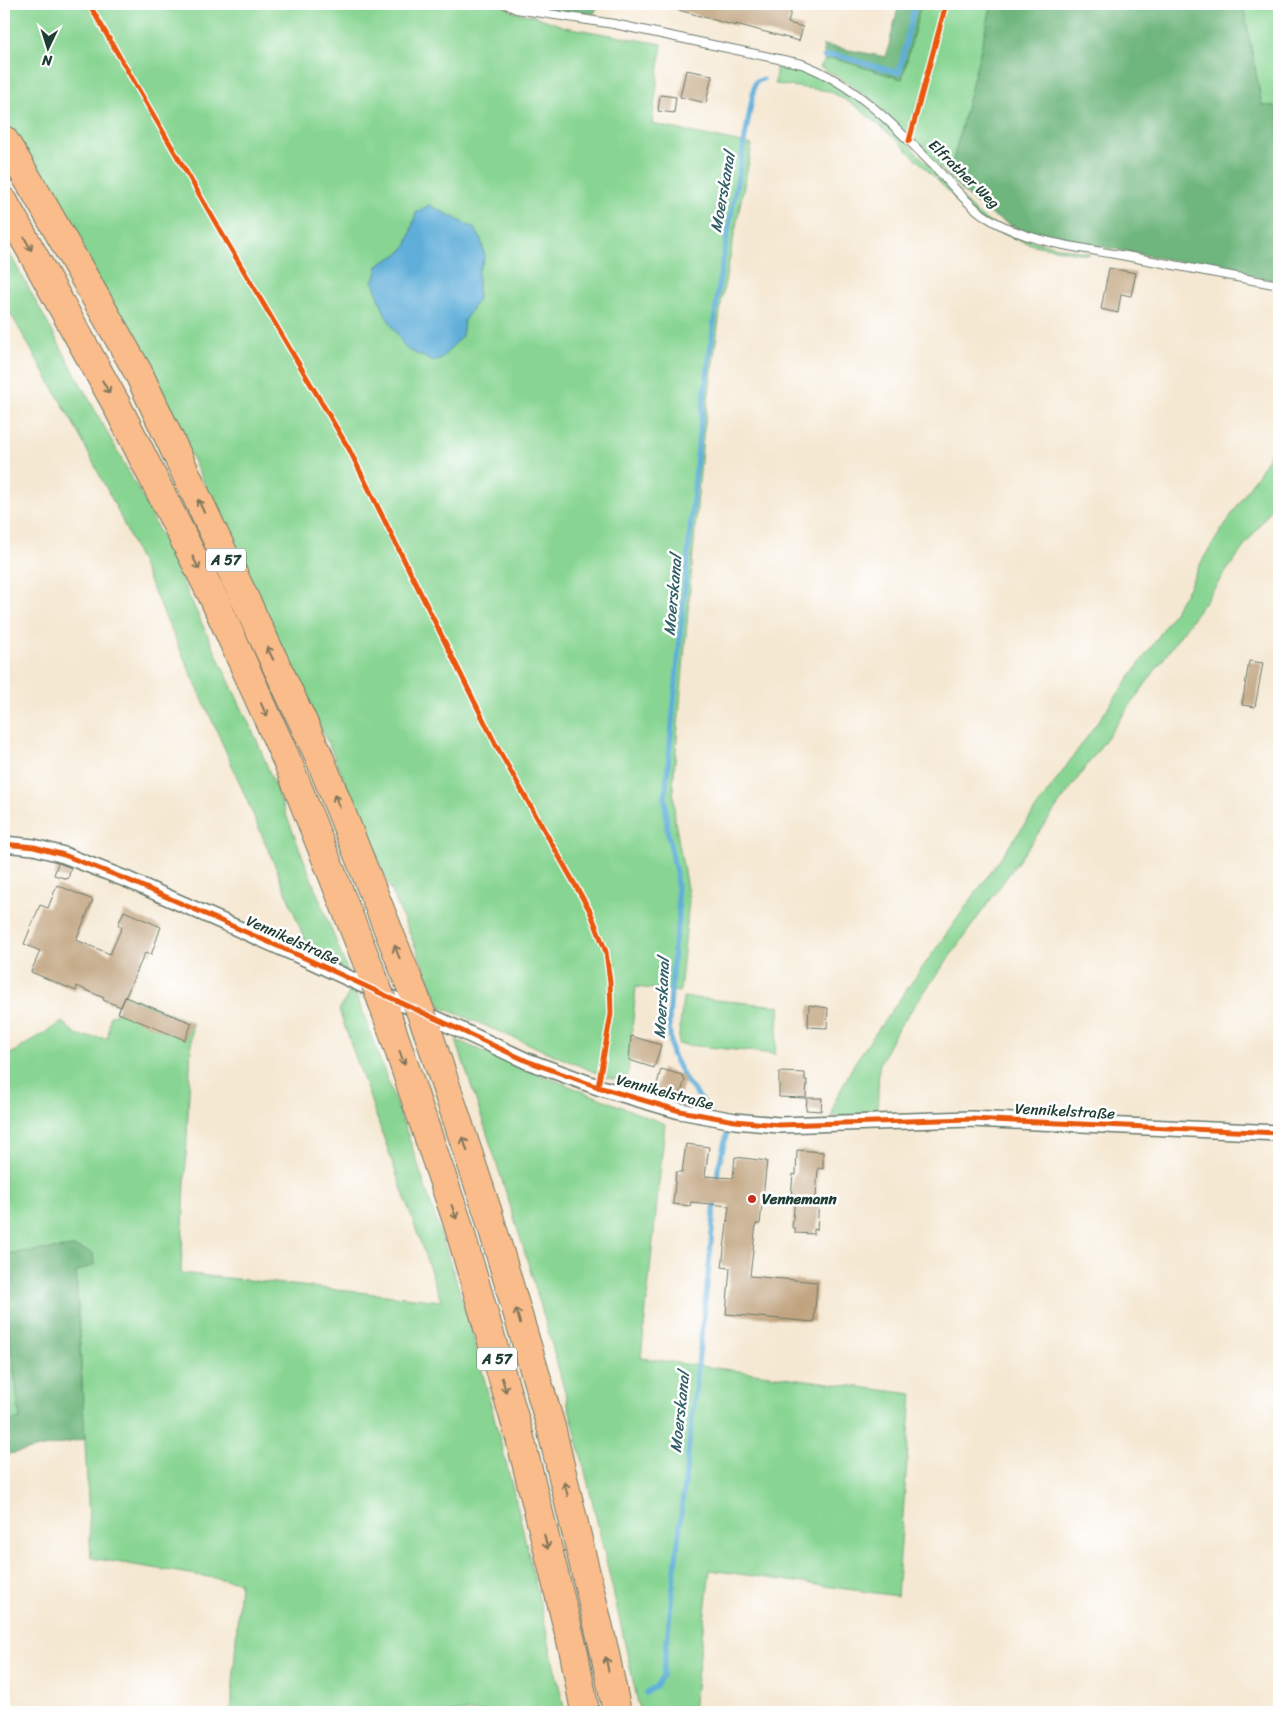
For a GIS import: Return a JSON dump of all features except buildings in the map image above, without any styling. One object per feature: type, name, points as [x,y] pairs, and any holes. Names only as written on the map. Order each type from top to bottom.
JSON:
[{"type":"highway","name":"A 57","points":[[4,140],[138,372],[318,754],[415,997],[488,1213],[551,1427],[604,1649],[616,1712]]},
{"type":"highway","name":"A 57","points":[[4,202],[115,402],[214,599],[288,763],[373,977],[457,1220],[520,1438],[574,1653],[585,1712]]},
{"type":"street","name":"Vennikelstraße","points":[[4,844],[34,847],[64,855],[128,880],[307,959],[527,1061],[598,1087],[680,1111],[735,1121],[779,1125],[971,1119],[1279,1133]]},
{"type":"lane","name":"Elfrather Weg","points":[[506,4],[516,9],[614,24],[802,64],[831,77],[854,93],[892,124],[973,206],[997,224],[1014,232],[1056,243],[1279,284]]},
{"type":"green space","points":[[4,4],[500,4],[514,12],[535,16],[565,27],[662,44],[652,124],[752,145],[722,297],[703,437],[673,784],[675,821],[689,900],[680,992],[636,987],[627,1083],[606,1077],[441,1007],[330,747],[146,361],[4,120]],"holes":[[[429,205],[474,228],[485,257],[478,272],[478,299],[464,321],[462,336],[386,316],[372,280],[376,277],[377,266],[401,252],[407,245],[416,213]]]},
{"type":"green space","points":[[513,4],[599,4],[594,14],[536,9]]},
{"type":"green space","points":[[899,4],[921,4],[902,79],[836,59],[825,60],[823,45],[886,57]]},
{"type":"green space","points":[[921,4],[992,4],[949,177],[873,103],[839,77],[820,67],[825,60],[836,59],[902,79]]},
{"type":"green space","points":[[992,4],[1243,4],[1262,105],[1279,107],[1279,281],[1036,234],[998,219],[959,188],[949,177]]},
{"type":"green space","points":[[1243,4],[1279,4],[1279,107],[1262,105]]},
{"type":"green space","points":[[777,61],[798,66],[817,74],[853,96],[916,152],[981,217],[1020,236],[1046,244],[1089,253],[1089,255],[1033,245],[996,231],[963,206],[899,142],[856,106],[829,91],[775,84]]},
{"type":"green space","points":[[4,243],[145,502],[258,743],[348,972],[311,955],[228,756],[116,507],[72,421],[4,302]]},
{"type":"green space","points":[[1279,437],[1279,498],[897,1030],[879,1068],[877,1117],[832,1116],[835,1101],[855,1062],[1157,639],[1188,589],[1203,559],[1266,461]]},
{"type":"green space","points":[[353,986],[412,1147],[468,1317],[519,1513],[565,1712],[231,1712],[240,1582],[91,1558],[74,1247],[4,1254],[4,1058],[62,1022],[78,1036],[108,1038],[110,1016],[118,1012],[125,995],[192,1023],[181,1273],[441,1301],[339,1010]]},
{"type":"green space","points":[[683,997],[780,1006],[775,1054],[678,1044]]},
{"type":"green space","points":[[456,1040],[665,1124],[641,1358],[912,1394],[897,1596],[710,1570],[693,1712],[640,1712],[594,1508],[563,1385],[526,1255]]},
{"type":"green space","points":[[74,1247],[93,1253],[94,1265],[76,1272],[85,1439],[4,1455],[4,1422],[20,1419],[4,1291],[4,1254]]},
{"type":"green space","points":[[4,1291],[20,1419],[4,1422]]},
{"type":"water","points":[[429,205],[474,228],[481,239],[485,257],[478,272],[478,299],[464,321],[462,336],[440,360],[434,362],[406,349],[386,316],[372,280],[376,277],[377,266],[401,252],[407,245],[416,213]]},
{"type":"waterway","name":"Moerskanal","points":[[824,57],[836,55],[899,73],[915,4]]},
{"type":"waterway","name":"Moerskanal","points":[[709,1109],[686,1081],[672,1054],[669,1023],[674,947],[679,920],[676,873],[667,829],[665,798],[699,435],[720,276],[755,82],[763,79]]},
{"type":"waterway","name":"Moerskanal","points":[[717,1183],[718,1169],[728,1128]]},
{"type":"waterway","name":"Moerskanal","points":[[646,1693],[656,1686],[663,1675],[715,1199]]},
{"type":"cycle path","points":[[89,4],[349,449],[497,747],[590,911],[606,952],[610,982],[611,1014],[598,1087]]},
{"type":"cycle path","points":[[909,141],[946,4]]},
{"type":"cycle path","points":[[4,844],[34,847],[64,855],[128,880],[307,959],[527,1061],[598,1087],[680,1111],[735,1121],[779,1125],[971,1119],[1279,1133]]},
{"type":"place","name":"Vennemann","points":[[752,1199]]}]
